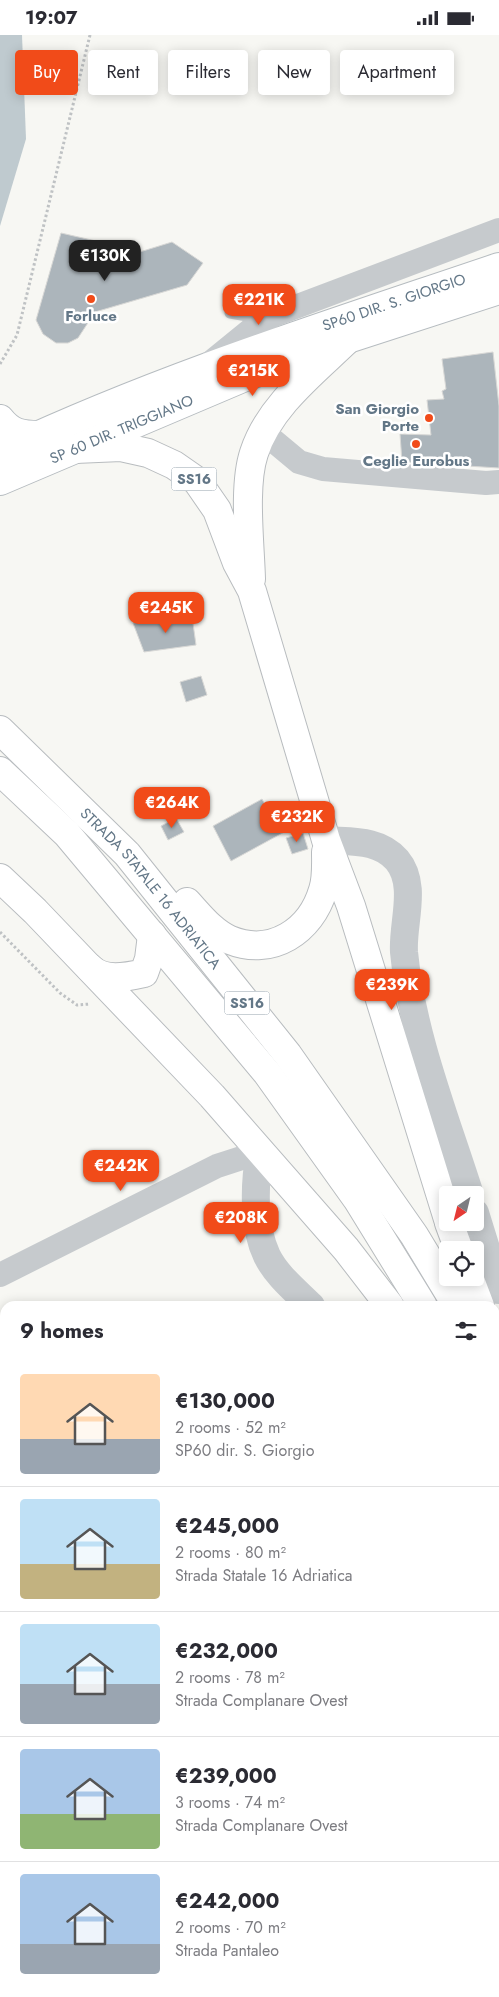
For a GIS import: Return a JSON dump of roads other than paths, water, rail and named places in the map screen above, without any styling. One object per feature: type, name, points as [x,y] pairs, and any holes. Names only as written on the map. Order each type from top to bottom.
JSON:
[{"type":"main road","name":"SP60 DIR. S. GIORGIO","points":[[0,453],[208,365],[499,267]]},
{"type":"main road","name":"SP 60 DIR. TRIGGIANO","points":[[0,481],[245,377],[348,339],[499,290]]},
{"type":"main road","points":[[252,591],[249,512],[251,469],[254,453],[272,416],[348,339]]},
{"type":"main road","points":[[0,419],[7,428],[16,433],[39,435]]},
{"type":"main road","name":"SS16","points":[[75,449],[121,447],[148,453],[174,465],[197,481],[217,510],[237,563],[252,591],[326,840],[350,905],[439,1190]]},
{"type":"main road","name":"STRADA STATALE 16 ADRIATICA","points":[[0,730],[128,854],[288,1055],[414,1235],[454,1301]]},
{"type":"main road","name":"STRADA STATALE 16 ADRIATICA","points":[[0,771],[67,835],[267,1073],[357,1199],[420,1301]]},
{"type":"main road","name":"SS16","points":[[128,854],[160,872],[210,927],[230,940],[256,945],[278,942],[300,930],[316,910],[324,889],[326,840]]},
{"type":"main road","points":[[0,878],[96,974],[122,978],[144,973]]},
{"type":"main road","points":[[152,935],[149,959],[144,973],[142,1007],[154,1037]]},
{"type":"main road","points":[[85,963],[212,1096],[346,1249],[386,1301]]},
{"type":"main road","points":[[472,1286],[478,1301]]},
{"type":"street","points":[[208,365],[267,319],[315,298],[499,230]]},
{"type":"street","points":[[263,432],[299,462],[323,469],[486,483],[499,482]]},
{"type":"street","points":[[326,840],[376,844],[397,860],[408,885],[404,950],[410,996],[467,1186]]},
{"type":"street","points":[[0,1275],[216,1166],[260,1153],[257,1168],[257,1210],[262,1241],[268,1257],[280,1276],[306,1301]]},
{"type":"street","points":[[481,1231],[499,1291]]},
{"type":"lane","points":[[230,313],[267,319]]},
{"type":"place","name":"Forluce","points":[[91,299]]},
{"type":"place","name":"San Giorgio Porte","points":[[429,418]]},
{"type":"place","name":"Ceglie Eurobus","points":[[416,444]]}]
